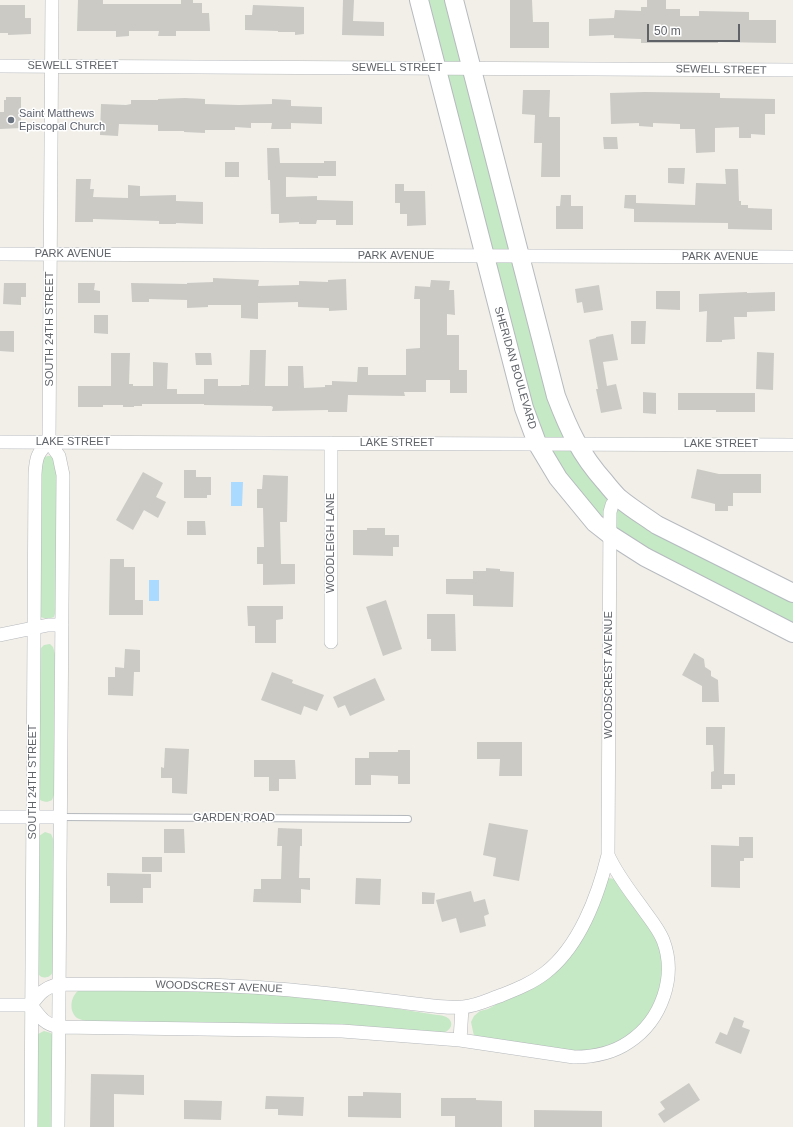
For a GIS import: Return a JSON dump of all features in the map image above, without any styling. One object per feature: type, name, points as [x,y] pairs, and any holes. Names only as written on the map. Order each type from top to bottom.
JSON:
[{"type":"main road","name":"SHERIDAN BOULEVARD","points":[[419,0],[524,408],[537,443],[558,478],[575,500],[595,522],[609,534],[645,557],[793,633]]},
{"type":"main road","points":[[454,0],[556,396],[565,422],[576,444],[598,474],[618,497],[657,525],[793,593]]},
{"type":"street","name":"SOUTH 24TH STREET","points":[[31,1127],[35,474],[36,458],[40,450],[49,442],[52,0]]},
{"type":"street","name":"SEWELL STREET","points":[[0,66],[793,70]]},
{"type":"street","name":"PARK AVENUE","points":[[0,254],[793,257]]},
{"type":"street","name":"LAKE STREET","points":[[0,442],[793,445]]},
{"type":"street","points":[[49,442],[59,456],[63,475],[58,1127]]},
{"type":"street","name":"WOODLEIGH LANE","points":[[331,443],[331,642]]},
{"type":"street","name":"WOODSCREST AVENUE","points":[[608,855],[615,870],[657,928],[667,953],[668,982],[663,998],[649,1024],[628,1043],[600,1055],[574,1057],[460,1040],[342,1031],[59,1027],[50,1025],[42,1020],[31,1005],[41,992],[49,987],[59,984],[240,986],[462,1008],[483,1002],[529,984],[546,973],[574,940],[600,887],[608,855],[609,534],[610,512],[612,504],[618,497]]},
{"type":"street","points":[[0,635],[48,625],[62,625]]},
{"type":"street","points":[[0,817],[60,817]]},
{"type":"street","points":[[0,1005],[31,1005]]},
{"type":"street","points":[[460,1040],[462,1008]]},
{"type":"lane","name":"GARDEN ROAD","points":[[60,817],[408,819]]},
{"type":"green space","points":[[419,0],[454,0],[556,396],[618,497],[793,593],[793,633],[626,546],[537,443]]},
{"type":"green space","points":[[52,456],[56,465],[56,610],[54,617],[48,619],[40,617],[40,464],[44,457]]},
{"type":"green space","points":[[50,644],[53,647],[55,654],[54,795],[52,800],[47,802],[39,799],[39,650],[44,645]]},
{"type":"green space","points":[[45,832],[51,834],[54,841],[54,970],[51,975],[42,977],[38,974],[39,836]]},
{"type":"green space","points":[[608,878],[615,879],[651,927],[660,948],[663,963],[662,985],[647,1022],[628,1039],[589,1053],[474,1036],[471,1022],[474,1016],[480,1011],[488,1009],[506,999],[530,990],[548,977]]},
{"type":"green space","points":[[227,988],[380,1006],[443,1016],[450,1020],[451,1026],[445,1032],[440,1034],[90,1022],[77,1018],[72,1011],[72,999],[79,990]]},
{"type":"green space","points":[[44,1031],[51,1033],[53,1036],[52,1127],[36,1127],[38,1034]]},
{"type":"water","points":[[231,482],[243,482],[242,506],[231,506]]},
{"type":"water","points":[[149,580],[159,580],[159,601],[149,601]]},
{"type":"building","points":[[78,0],[103,0],[103,4],[181,4],[181,0],[193,0],[193,3],[202,3],[202,13],[209,13],[210,31],[176,31],[176,36],[158,36],[159,31],[129,31],[129,36],[116,37],[116,31],[77,31]]},
{"type":"building","points":[[343,0],[354,0],[353,21],[384,22],[384,36],[342,35]]},
{"type":"building","points":[[510,0],[532,0],[533,22],[549,22],[549,48],[510,48]]},
{"type":"building","points":[[647,0],[666,0],[666,9],[680,9],[680,16],[699,16],[699,11],[749,12],[749,20],[776,20],[776,43],[641,43],[641,39],[614,38],[614,35],[589,36],[589,19],[614,18],[615,10],[641,11],[641,7],[647,7]]},
{"type":"building","points":[[0,5],[25,5],[25,18],[31,18],[31,34],[8,35],[8,33],[0,33]]},
{"type":"building","points":[[253,5],[304,7],[304,34],[295,35],[295,32],[245,30],[245,15],[252,15]]},
{"type":"building","points":[[523,90],[550,90],[549,117],[560,117],[560,177],[541,177],[542,143],[534,143],[535,115],[522,114]]},
{"type":"building","points":[[610,93],[720,93],[720,98],[775,99],[775,114],[765,114],[765,135],[751,134],[751,138],[739,138],[739,127],[715,128],[715,152],[696,153],[695,129],[680,129],[680,124],[653,123],[653,127],[639,126],[639,123],[611,124]]},
{"type":"building","name":"Saint Matthews Episcopal Church","points":[[6,97],[21,97],[21,128],[0,129],[0,112],[4,112],[4,100],[6,100]]},
{"type":"building","points":[[185,98],[205,99],[205,104],[239,105],[272,104],[272,99],[291,100],[291,106],[322,107],[322,124],[291,123],[291,129],[271,129],[272,123],[251,123],[251,128],[235,127],[235,130],[205,130],[205,133],[158,131],[158,125],[119,124],[118,136],[100,135],[101,104],[126,105],[131,104],[131,100]]},
{"type":"building","points":[[603,137],[617,137],[618,149],[604,149]]},
{"type":"building","points":[[267,148],[279,148],[280,163],[324,163],[324,161],[336,161],[336,176],[318,176],[318,178],[286,177],[286,197],[317,196],[317,200],[353,201],[353,225],[336,225],[336,220],[317,220],[316,224],[299,224],[299,222],[279,223],[279,214],[271,214]]},
{"type":"building","points":[[225,162],[239,162],[239,177],[225,177]]},
{"type":"building","points":[[668,168],[685,168],[684,184],[668,183]]},
{"type":"building","points":[[725,169],[738,169],[739,201],[741,201],[741,205],[748,205],[748,208],[772,209],[772,230],[728,229],[728,223],[634,222],[634,209],[624,208],[625,195],[636,195],[636,203],[695,205],[696,183],[726,184]]},
{"type":"building","points":[[76,179],[91,179],[90,189],[94,189],[93,197],[128,198],[128,185],[140,186],[140,196],[176,195],[176,201],[203,202],[203,224],[159,224],[159,221],[93,219],[93,222],[75,222]]},
{"type":"building","points":[[395,184],[404,184],[404,191],[425,191],[426,225],[407,226],[407,214],[400,214],[400,203],[395,203]]},
{"type":"building","points":[[561,195],[571,195],[571,206],[583,206],[583,229],[556,229],[556,206],[560,206]]},
{"type":"building","points":[[213,278],[259,280],[258,286],[299,285],[299,281],[328,282],[328,280],[346,279],[347,310],[329,311],[329,308],[298,307],[298,302],[258,303],[258,319],[241,318],[241,305],[208,305],[208,307],[187,308],[187,300],[149,299],[149,302],[132,302],[131,283],[187,284],[213,282]]},
{"type":"building","points":[[431,280],[450,281],[449,290],[454,290],[455,315],[447,314],[447,335],[459,335],[459,370],[467,370],[467,393],[450,393],[450,380],[426,380],[426,392],[404,392],[405,396],[348,395],[347,412],[328,412],[328,410],[272,411],[273,407],[271,406],[204,404],[142,404],[142,406],[134,407],[123,407],[123,405],[103,405],[103,407],[78,407],[78,386],[111,386],[111,353],[130,353],[129,384],[133,384],[133,386],[153,386],[153,362],[168,363],[167,389],[177,389],[177,394],[204,394],[204,379],[218,379],[218,386],[249,385],[250,350],[266,350],[265,386],[288,386],[288,366],[303,366],[304,388],[325,387],[325,385],[332,385],[332,381],[357,382],[358,367],[368,367],[368,375],[406,375],[406,349],[420,348],[420,299],[414,299],[415,286],[430,287]]},
{"type":"building","points":[[4,283],[26,283],[26,297],[21,297],[21,305],[3,304]]},
{"type":"building","points":[[78,283],[95,283],[94,290],[100,291],[100,303],[78,303]]},
{"type":"building","points":[[599,285],[603,310],[584,313],[582,302],[577,303],[575,289]]},
{"type":"building","points":[[656,291],[680,291],[680,310],[656,309]]},
{"type":"building","points":[[775,292],[775,311],[747,312],[747,317],[734,317],[735,339],[722,340],[722,342],[706,342],[707,311],[699,312],[699,294]]},
{"type":"building","points":[[94,315],[108,315],[108,334],[94,333]]},
{"type":"building","points":[[631,321],[646,321],[645,344],[631,344]]},
{"type":"building","points":[[0,331],[14,331],[14,352],[0,351]]},
{"type":"building","points":[[613,334],[618,360],[603,362],[607,386],[616,384],[622,409],[601,413],[589,340],[596,337]]},
{"type":"building","points":[[757,352],[774,353],[773,390],[756,389]]},
{"type":"building","points":[[195,353],[211,353],[212,365],[196,365]]},
{"type":"building","points":[[643,392],[656,393],[656,414],[643,413]]},
{"type":"building","points":[[678,393],[755,393],[755,412],[678,410]]},
{"type":"building","points":[[697,469],[719,474],[761,474],[761,493],[733,493],[733,506],[728,506],[728,511],[715,511],[715,504],[691,498]]},
{"type":"building","points":[[184,470],[196,470],[196,477],[211,477],[211,495],[207,495],[207,498],[184,498]]},
{"type":"building","points":[[143,472],[163,483],[156,497],[166,502],[158,518],[144,510],[133,530],[116,520]]},
{"type":"building","points":[[263,475],[288,476],[287,522],[280,522],[281,564],[295,564],[295,584],[263,585],[263,564],[257,564],[257,547],[264,547],[263,508],[257,508],[257,489],[262,489]]},
{"type":"building","points":[[187,521],[205,521],[206,535],[187,535]]},
{"type":"building","points":[[367,528],[385,528],[385,535],[399,535],[399,547],[393,547],[393,556],[353,555],[353,530],[367,530]]},
{"type":"building","points":[[110,559],[124,559],[124,567],[135,567],[135,600],[143,600],[143,615],[109,615]]},
{"type":"building","points":[[486,568],[514,572],[513,607],[473,606],[473,595],[446,594],[446,579],[473,579],[473,571],[486,571]]},
{"type":"building","points":[[386,600],[402,649],[383,656],[366,607]]},
{"type":"building","points":[[247,606],[283,606],[283,619],[276,620],[276,643],[255,643],[255,626],[248,626]]},
{"type":"building","points":[[427,614],[455,614],[456,651],[431,651],[431,639],[427,639]]},
{"type":"building","points":[[125,649],[140,650],[140,672],[134,672],[133,696],[108,695],[108,677],[115,677],[115,667],[124,668]]},
{"type":"building","points":[[694,653],[704,659],[705,667],[711,671],[711,676],[718,680],[719,702],[702,702],[702,686],[682,675]]},
{"type":"building","points":[[272,672],[293,680],[292,683],[324,695],[317,711],[304,706],[301,715],[261,700]]},
{"type":"building","points":[[375,678],[385,700],[350,716],[345,705],[338,708],[333,697]]},
{"type":"building","points":[[706,727],[725,727],[724,774],[735,774],[735,785],[722,785],[722,789],[711,789],[711,772],[714,771],[713,745],[706,745]]},
{"type":"building","points":[[477,742],[522,742],[522,776],[499,776],[500,759],[477,759]]},
{"type":"building","points":[[165,748],[189,749],[187,794],[172,793],[172,778],[161,778],[161,767],[164,768]]},
{"type":"building","points":[[398,750],[410,750],[410,784],[398,784],[398,776],[371,775],[371,785],[355,785],[355,758],[369,758],[369,752],[398,752]]},
{"type":"building","points":[[254,760],[295,760],[296,779],[279,779],[279,791],[269,791],[269,777],[254,777]]},
{"type":"building","points":[[489,823],[528,830],[519,881],[493,876],[496,858],[483,855]]},
{"type":"building","points":[[278,828],[302,829],[299,878],[310,878],[310,890],[301,889],[301,903],[253,902],[254,889],[261,889],[261,879],[281,879],[282,846],[277,846]]},
{"type":"building","points":[[164,829],[184,829],[185,853],[164,853]]},
{"type":"building","points":[[739,837],[753,837],[753,858],[744,858],[744,861],[740,861],[740,888],[711,887],[711,845],[739,846]]},
{"type":"building","points":[[142,857],[162,857],[162,872],[142,872]]},
{"type":"building","points":[[107,873],[151,874],[151,888],[143,888],[143,903],[110,903],[110,886],[107,886]]},
{"type":"building","points":[[356,878],[381,879],[380,905],[355,904]]},
{"type":"building","points":[[471,891],[474,902],[485,899],[489,914],[484,916],[486,926],[460,933],[456,918],[442,922],[436,900]]},
{"type":"building","points":[[422,892],[435,893],[434,904],[422,904]]},
{"type":"building","points":[[734,1017],[744,1021],[742,1027],[750,1030],[741,1054],[715,1043],[720,1032],[727,1035]]},
{"type":"building","points":[[91,1074],[144,1075],[144,1095],[114,1094],[114,1127],[90,1127]]},
{"type":"building","points":[[689,1083],[700,1100],[664,1123],[658,1114],[665,1109],[660,1102]]},
{"type":"building","points":[[363,1092],[401,1093],[401,1118],[348,1117],[348,1096],[363,1096]]},
{"type":"building","points":[[266,1096],[304,1097],[303,1116],[278,1115],[278,1109],[265,1109]]},
{"type":"building","points":[[441,1098],[476,1098],[476,1100],[502,1101],[502,1127],[455,1127],[455,1116],[441,1116]]},
{"type":"building","points":[[184,1100],[222,1101],[221,1120],[184,1119]]},
{"type":"building","points":[[534,1110],[602,1111],[602,1127],[534,1127]]},
{"type":"place","name":"Saint Matthews Episcopal Church","points":[[11,120]]}]
